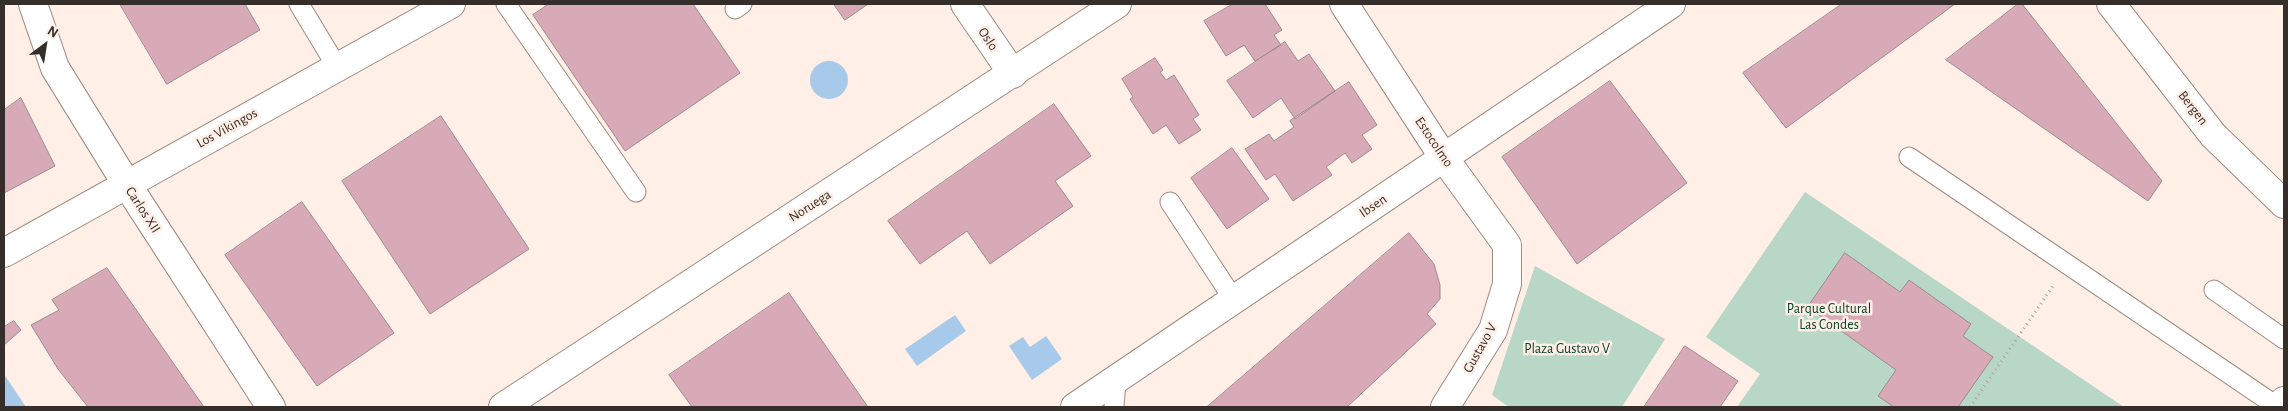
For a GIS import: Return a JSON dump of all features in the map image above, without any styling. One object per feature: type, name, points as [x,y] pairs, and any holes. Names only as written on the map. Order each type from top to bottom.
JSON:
[{"type":"street","name":"Carlos XII","points":[[32,4],[55,68],[126,184],[272,407]]},
{"type":"street","name":"Los Vikingos","points":[[4,253],[452,4]]},
{"type":"street","name":"Oslo","points":[[965,4],[1013,74]]},
{"type":"street","name":"Noruega","points":[[503,407],[1117,4]]},
{"type":"street","name":"Estocolmo","points":[[1344,4],[1444,158],[1508,245],[1506,284]]},
{"type":"street","name":"Ibsen","points":[[1075,407],[1671,4]]},
{"type":"street","name":"Bergen","points":[[2111,4],[2213,135],[2284,204]]},
{"type":"street","name":"Gustavo V","points":[[1445,407],[1493,330],[1506,284]]},
{"type":"street","points":[[2278,407],[2284,401]]},
{"type":"lane","points":[[299,4],[337,67]]},
{"type":"lane","points":[[506,4],[636,192]]},
{"type":"lane","points":[[1908,157],[2278,407]]},
{"type":"lane","points":[[1170,202],[1234,300]]},
{"type":"lane","points":[[2214,290],[2284,339]]},
{"type":"lane","points":[[1114,407],[1116,380]]},
{"type":"path","points":[[1970,407],[2068,265]]},
{"type":"green space","name":"Parque Cultural Las Condes","points":[[1805,192],[2124,407],[1737,407],[1760,374],[1706,337]]},
{"type":"green space","name":"Plaza Gustavo V","points":[[1535,266],[1665,339],[1622,407],[1509,407],[1492,395]]},
{"type":"water","points":[[829,61],[842,67],[848,80],[842,93],[829,99],[816,93],[810,80],[816,67]]},
{"type":"water","points":[[955,315],[966,331],[917,366],[905,349]]},
{"type":"water","points":[[1046,336],[1062,359],[1032,380],[1009,346],[1023,337],[1030,347]]},
{"type":"water","points":[[4,374],[26,407],[4,407]]},
{"type":"building","points":[[120,4],[245,4],[260,30],[167,84]]},
{"type":"building","points":[[549,4],[693,4],[740,73],[625,151],[533,15]]},
{"type":"building","points":[[834,4],[868,4],[845,20]]},
{"type":"building","points":[[1233,4],[1265,4],[1282,30],[1274,35],[1281,45],[1255,61],[1244,45],[1226,56],[1204,21]]},
{"type":"building","points":[[1842,4],[1955,4],[1786,128],[1743,73]]},
{"type":"building","points":[[2018,4],[2022,4],[2162,181],[2148,201],[1946,60]]},
{"type":"building","points":[[1285,42],[1298,61],[1309,54],[1335,91],[1295,119],[1281,98],[1253,118],[1227,81]]},
{"type":"building","points":[[1155,58],[1163,70],[1160,72],[1166,80],[1174,75],[1199,115],[1193,119],[1201,130],[1179,144],[1166,125],[1153,134],[1130,99],[1133,97],[1122,79]]},
{"type":"building","points":[[1610,81],[1687,183],[1577,264],[1502,157]]},
{"type":"building","points":[[1349,82],[1377,125],[1362,135],[1372,149],[1352,163],[1345,153],[1326,167],[1332,175],[1293,201],[1275,174],[1266,180],[1245,149],[1269,134],[1274,141],[1294,127],[1290,121]]},
{"type":"building","points":[[21,98],[55,166],[4,193],[4,110]]},
{"type":"building","points":[[1054,104],[1091,156],[1055,181],[1073,206],[990,264],[967,231],[920,264],[888,221]]},
{"type":"building","points":[[441,116],[529,249],[430,314],[342,181]]},
{"type":"building","points":[[1232,148],[1269,199],[1227,229],[1191,178]]},
{"type":"building","points":[[302,202],[394,333],[317,386],[225,255]]},
{"type":"building","points":[[1409,233],[1434,264],[1440,285],[1440,299],[1427,314],[1436,324],[1347,407],[1207,407]]},
{"type":"building","points":[[1845,253],[1900,292],[1909,280],[1971,324],[1963,336],[1993,357],[1958,407],[1894,407],[1878,396],[1896,370],[1808,307]]},
{"type":"building","points":[[107,268],[204,407],[88,407],[58,369],[31,325],[59,310],[52,300]]},
{"type":"building","points":[[789,293],[868,407],[692,407],[669,375]]},
{"type":"building","points":[[14,321],[21,330],[4,345],[4,327]]},
{"type":"building","points":[[1685,346],[1738,381],[1720,407],[1644,407]]}]
